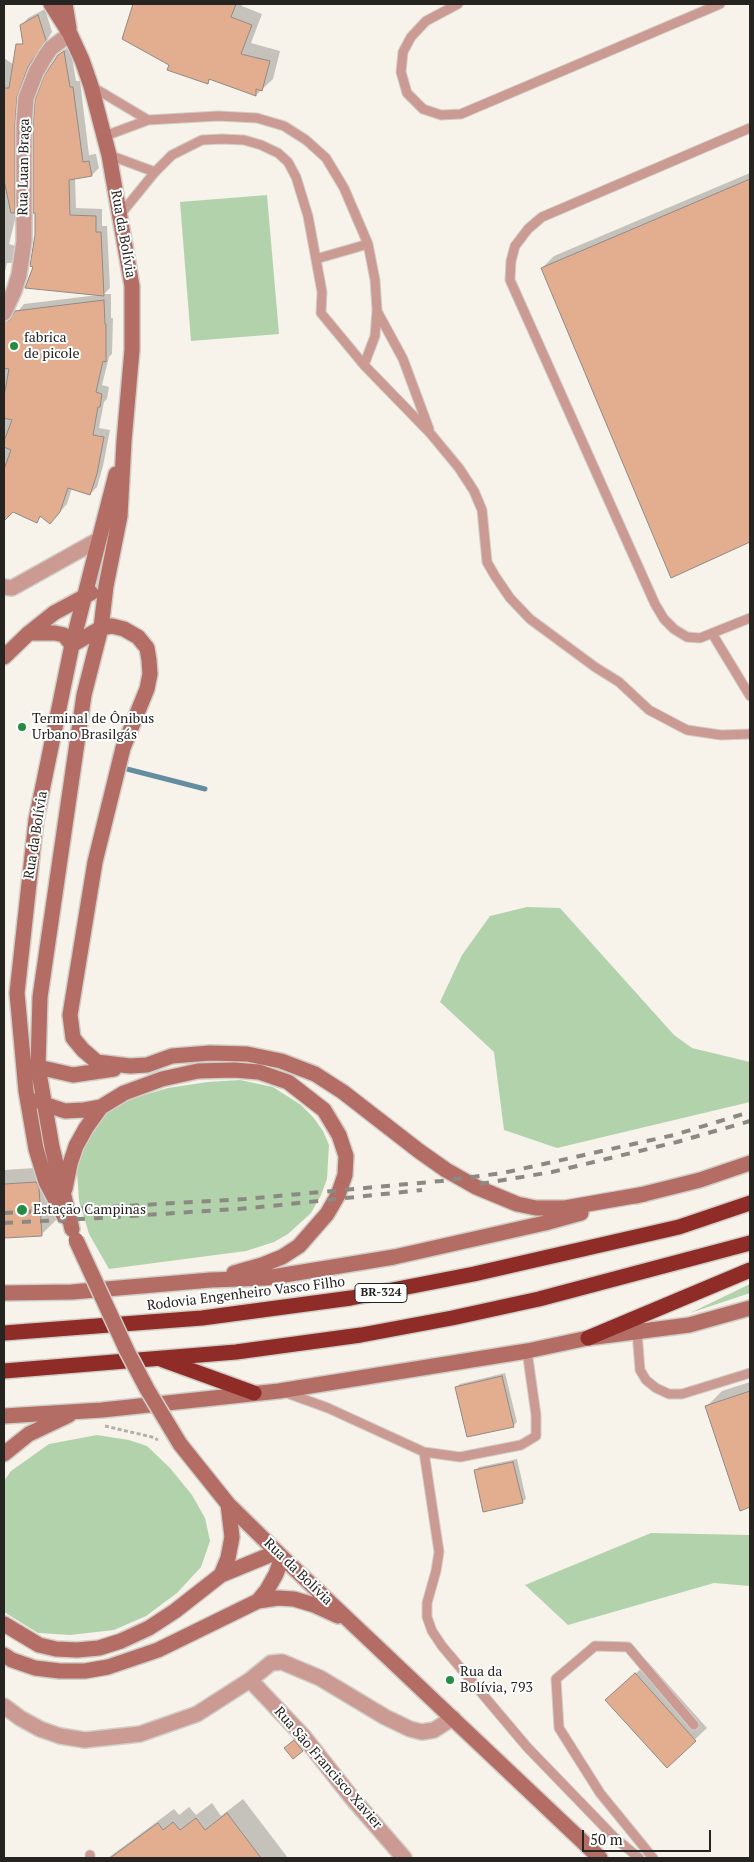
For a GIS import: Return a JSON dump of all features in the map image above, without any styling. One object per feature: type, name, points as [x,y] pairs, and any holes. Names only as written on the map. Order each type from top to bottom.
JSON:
[{"type":"highway","name":"Rodovia Engenheiro Vasco Filho","points":[[4,1333],[202,1318],[351,1298],[474,1274],[679,1227],[750,1203]]},
{"type":"highway","points":[[4,1371],[236,1352],[361,1335],[539,1300],[750,1243]]},
{"type":"highway","points":[[588,1338],[750,1270]]},
{"type":"highway","points":[[159,1359],[254,1393]]},
{"type":"main road","name":"Rua da Bolívia","points":[[51,4],[70,34],[91,86],[109,155],[132,286],[132,350],[120,516],[100,628],[84,695],[40,997],[38,1067],[52,1147],[74,1235]]},
{"type":"main road","name":"Rua da Bolívia","points":[[65,4],[70,34]]},
{"type":"main road","name":"Rua da Bolívia","points":[[124,441],[72,645],[36,820],[26,904],[18,993],[26,1091],[36,1149],[46,1182],[74,1235],[127,1351],[147,1389],[180,1444],[228,1504],[600,1858]]},
{"type":"main road","points":[[4,657],[29,633],[54,613],[106,586]]},
{"type":"main road","points":[[29,633],[56,632],[64,635],[72,645],[100,628],[112,626],[138,637],[147,648],[150,674],[147,690],[123,748],[95,862],[70,1014],[70,1027],[73,1038],[96,1062],[130,1066]]},
{"type":"main road","points":[[38,1067],[73,1075],[147,1065],[172,1056],[210,1053],[248,1054],[281,1060],[315,1074],[343,1092],[440,1165],[476,1187],[502,1198],[536,1208],[565,1208],[645,1194]]},
{"type":"main road","points":[[64,1194],[76,1146],[86,1128],[102,1107],[124,1092],[162,1079],[198,1072],[234,1070],[260,1072],[288,1082],[324,1110],[339,1134],[346,1156],[345,1174],[338,1195],[327,1214],[300,1246],[282,1257],[262,1265],[211,1280]]},
{"type":"main road","points":[[26,1091],[44,1104],[65,1111],[102,1107]]},
{"type":"main road","points":[[7,1292],[72,1292],[211,1280],[266,1278],[394,1257],[545,1223],[700,1180],[750,1164]]},
{"type":"main road","points":[[4,1416],[75,1412],[279,1391],[527,1351],[588,1338],[689,1325],[750,1308]]},
{"type":"main road","points":[[4,1454],[29,1434],[75,1412]]},
{"type":"main road","points":[[222,1575],[232,1537],[228,1504]]},
{"type":"main road","points":[[4,1624],[39,1645],[63,1649],[99,1648],[121,1641],[149,1628],[175,1612],[222,1575],[279,1554],[276,1574],[258,1601]]},
{"type":"main road","points":[[4,1655],[34,1668],[60,1671],[85,1671],[108,1667],[158,1650],[258,1601],[278,1598],[294,1599],[314,1604],[358,1628]]},
{"type":"street","name":"Rua Luan Braga","points":[[4,313],[19,275],[24,241],[24,125],[26,98],[36,72],[50,48],[70,34]]},
{"type":"street","points":[[4,587],[12,588],[98,540]]},
{"type":"street","points":[[4,1706],[40,1729],[60,1736],[85,1740],[140,1734],[197,1714],[250,1680],[271,1663],[282,1662],[320,1678],[384,1717],[410,1729],[422,1732],[434,1730],[453,1718]]},
{"type":"street","name":"Rua São Francisco Xavier","points":[[250,1680],[304,1737],[352,1798],[404,1858]]},
{"type":"lane","points":[[458,4],[426,21],[411,38],[403,52],[401,72],[407,93],[423,109],[441,115],[461,114],[720,4]]},
{"type":"lane","points":[[91,86],[148,120]]},
{"type":"lane","points":[[105,136],[148,120],[218,116],[257,118],[284,126],[306,140],[326,158],[344,188],[368,244],[375,280],[377,310],[375,336],[364,365]]},
{"type":"lane","points":[[750,128],[542,217],[515,246],[511,261],[510,280],[655,604],[664,619],[674,629],[687,637],[700,638],[713,635],[750,618]]},
{"type":"lane","points":[[120,215],[155,172],[172,155],[202,140],[244,140],[278,153],[288,162],[296,177],[308,216],[322,292],[322,313],[364,365],[430,433],[460,468],[474,491],[482,510],[488,562],[510,598],[530,619],[595,667],[619,682],[650,710],[687,730],[720,735],[750,734]]},
{"type":"lane","points":[[109,155],[155,172]]},
{"type":"lane","points":[[316,258],[368,244]]},
{"type":"lane","points":[[377,310],[403,359],[430,433]]},
{"type":"lane","points":[[713,635],[750,696]]},
{"type":"lane","points":[[638,1332],[640,1370],[646,1380],[656,1388],[669,1394],[682,1394],[750,1373]]},
{"type":"lane","points":[[279,1391],[328,1408],[424,1452],[460,1457],[521,1445],[536,1436],[536,1415],[527,1351]]},
{"type":"lane","points":[[424,1452],[439,1552],[427,1603],[427,1618],[432,1631],[442,1646],[527,1747],[614,1837],[640,1858]]},
{"type":"lane","points":[[653,1858],[600,1793],[559,1728],[556,1679],[595,1646],[628,1647],[694,1725]]},
{"type":"path","points":[[105,1427],[144,1434],[159,1440]]},
{"type":"green space","points":[[267,195],[279,334],[191,341],[180,202]]},
{"type":"green space","points":[[527,907],[560,908],[674,1035],[692,1048],[750,1062],[750,1102],[557,1148],[504,1130],[494,1052],[440,1002],[462,955],[490,916]]},
{"type":"green space","points":[[240,1080],[273,1087],[301,1105],[323,1131],[329,1145],[327,1179],[311,1213],[288,1234],[274,1242],[246,1251],[109,1269],[89,1234],[79,1201],[77,1172],[79,1154],[97,1122],[108,1111],[134,1098],[168,1088],[208,1082]]},
{"type":"green space","points":[[750,1284],[750,1293],[690,1313]]},
{"type":"green space","points":[[97,1435],[129,1440],[147,1446],[170,1468],[192,1495],[205,1518],[210,1541],[201,1567],[177,1593],[146,1616],[114,1630],[70,1635],[38,1633],[4,1612],[4,1481],[11,1471],[49,1444]]},
{"type":"green space","points":[[651,1533],[750,1535],[750,1586],[714,1583],[568,1625],[525,1585]]},
{"type":"building","points":[[133,4],[236,4],[231,17],[252,25],[241,54],[270,61],[262,91],[256,89],[256,96],[209,79],[208,84],[167,70],[169,65],[122,39]]},
{"type":"building","points":[[38,15],[46,40],[28,67],[17,97],[15,125],[15,213],[11,213],[4,180],[4,88],[9,88],[16,44],[23,44],[20,25]]},
{"type":"building","points":[[64,51],[70,87],[73,87],[83,162],[89,161],[92,176],[69,180],[70,215],[96,216],[96,232],[101,232],[104,296],[25,288],[33,267],[30,266],[35,235],[35,213],[33,213],[33,125],[35,100],[44,76],[58,55]]},
{"type":"building","points":[[750,179],[750,542],[671,578],[541,268]]},
{"type":"building","points":[[104,300],[106,362],[103,361],[96,392],[102,394],[93,435],[104,437],[97,474],[90,495],[68,488],[60,512],[50,524],[40,516],[37,523],[13,512],[4,521],[4,469],[11,450],[4,447],[4,441],[12,420],[4,418],[4,396],[9,369],[4,368],[4,322],[10,320],[15,311]]},
{"type":"building","name":"Estação Campinas","points":[[36,1182],[39,1188],[42,1236],[4,1238],[4,1184]]},
{"type":"building","points":[[502,1376],[514,1427],[467,1437],[455,1387]]},
{"type":"building","points":[[750,1391],[750,1507],[740,1511],[705,1406]]},
{"type":"building","points":[[513,1462],[523,1503],[483,1512],[474,1470]]},
{"type":"building","points":[[635,1673],[696,1741],[667,1768],[605,1700]]},
{"type":"building","points":[[294,1740],[303,1751],[293,1759],[284,1748]]},
{"type":"building","points":[[227,1813],[261,1858],[110,1858],[158,1823],[163,1830],[173,1822],[180,1830],[196,1818],[205,1830]]},
{"type":"waterway","points":[[127,769],[205,789]]},
{"type":"railway","points":[[4,1213],[245,1199],[441,1181],[503,1173],[674,1135],[750,1112]]},
{"type":"railway","points":[[480,1184],[552,1172],[677,1142],[750,1121]]},
{"type":"railway","points":[[4,1223],[251,1208],[422,1190]]},
{"type":"place","name":"fabrica de picole","points":[[14,346]]},
{"type":"place","name":"Terminal de Ônibus Urbano Brasilgás","points":[[22,727]]},
{"type":"place","name":"Estação Campinas","points":[[22,1210]]},
{"type":"place","name":"Rua da Bolívia, 793","points":[[450,1680]]}]
